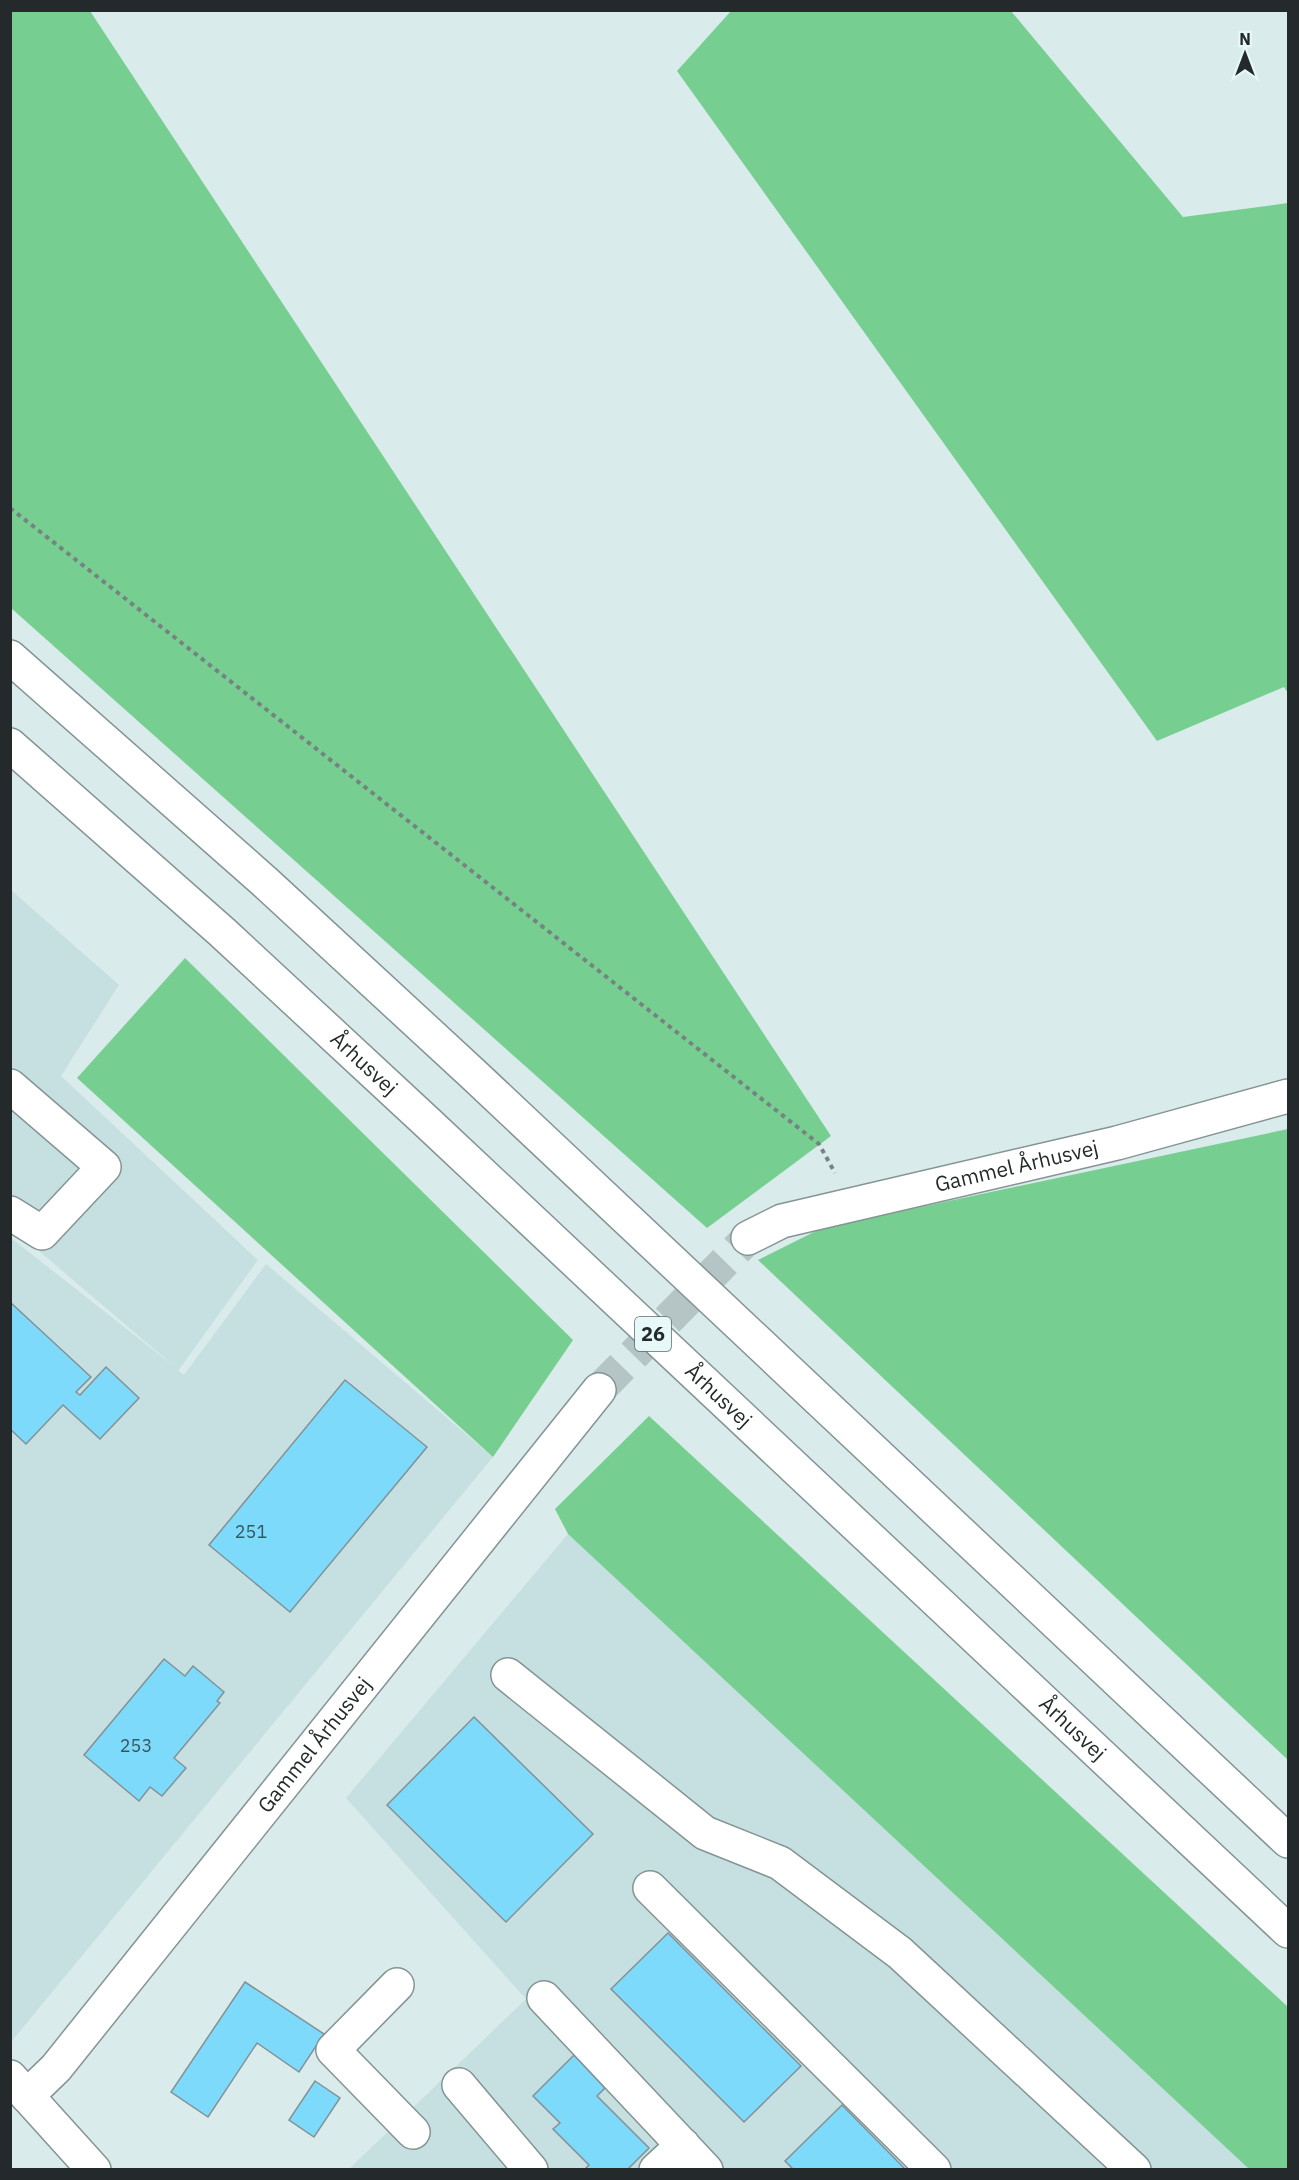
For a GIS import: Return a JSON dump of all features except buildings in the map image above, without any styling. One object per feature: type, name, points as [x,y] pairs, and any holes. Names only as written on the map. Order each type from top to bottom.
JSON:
[{"type":"main road","points":[[10,657],[265,882],[447,1050],[1288,1841]]},
{"type":"main road","name":"Århusvej","points":[[10,745],[222,932],[1288,1931]]},
{"type":"main road","points":[[10,1086],[104,1167],[42,1233],[10,1213]]},
{"type":"main road","name":"Gammel Århusvej","points":[[748,1238],[782,1221],[1117,1143],[1288,1096]]},
{"type":"main road","name":"Gammel Århusvej","points":[[94,2169],[19,2086],[56,2068],[599,1390]]},
{"type":"main road","points":[[508,1675],[705,1833],[780,1863],[900,1953],[1134,2169]]},
{"type":"main road","points":[[650,1888],[934,2169]]},
{"type":"main road","points":[[397,1985],[333,2050],[413,2132]]},
{"type":"main road","points":[[544,1998],[706,2169]]},
{"type":"main road","points":[[459,2085],[531,2169]]},
{"type":"main road","points":[[656,2169],[682,2145]]},
{"type":"path","points":[[10,508],[819,1144],[852,1204]]},
{"type":"shaded area","points":[[11,890],[119,985],[61,1076],[258,1260],[178,1371],[184,1375],[266,1264],[493,1457],[11,2042],[11,1238],[175,1367],[11,1227]]},
{"type":"shaded area","points":[[568,1534],[1249,2169],[349,2169],[526,1999],[346,1798]]},
{"type":"green space","points":[[11,10],[90,11],[831,1136],[707,1228],[11,608]]},
{"type":"green space","points":[[731,11],[1011,11],[1183,217],[1288,203],[1288,693],[1284,687],[1157,741],[677,71]]},
{"type":"green space","points":[[185,958],[573,1340],[493,1457],[77,1078]]},
{"type":"green space","points":[[1288,1129],[1288,1760],[758,1260],[822,1228]]},
{"type":"green space","points":[[649,1416],[1288,2007],[1288,2169],[1249,2169],[568,1534],[555,1509]]},
{"type":"tunnel","points":[[599,1390],[748,1238]]}]
